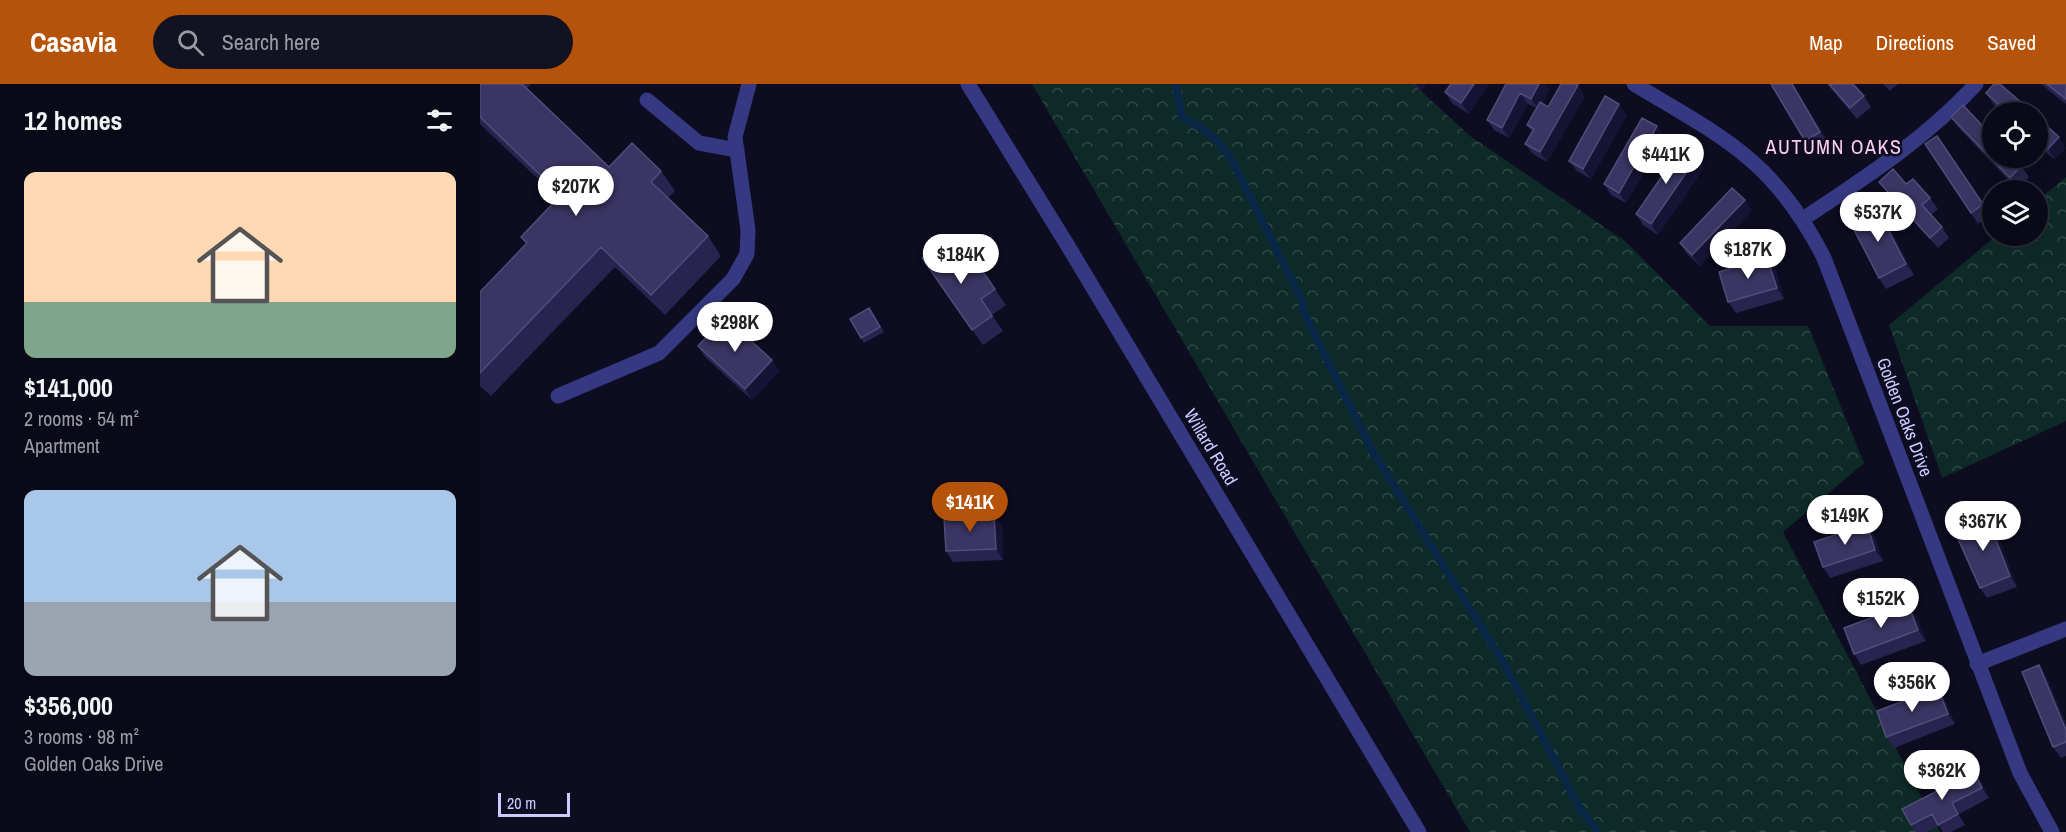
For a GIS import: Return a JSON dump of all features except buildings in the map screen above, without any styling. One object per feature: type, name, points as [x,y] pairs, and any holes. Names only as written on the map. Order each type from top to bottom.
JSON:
[{"type":"street","points":[[558,396],[659,353],[733,279],[747,254],[748,230],[735,137],[749,84]]},
{"type":"street","name":"Willard Road","points":[[968,84],[1068,246],[1419,832]]},
{"type":"street","name":"Golden Oaks Drive","points":[[1634,84],[1740,148],[1774,180],[1803,219],[1824,258],[2020,772],[2052,832]]},
{"type":"street","points":[[1803,219],[1902,152],[1934,126],[1976,84]]},
{"type":"street","points":[[647,100],[699,143],[737,150]]},
{"type":"street","points":[[1977,664],[2066,629]]},
{"type":"green space","points":[[1032,84],[1413,84],[1470,136],[1625,241],[1710,326],[1808,326],[1864,463],[1783,532],[1940,832],[1470,832]]},
{"type":"green space","points":[[2066,177],[2066,421],[1942,478],[1889,325],[1984,246],[2048,246],[2048,192]]},
{"type":"waterway","points":[[1176,84],[1182,117],[1211,135],[1232,161],[1303,302],[1303,311],[1370,447],[1506,667],[1579,807],[1598,832]]},
{"type":"district","name":"AUTUMN OAKS","points":[[1834,146]]}]
